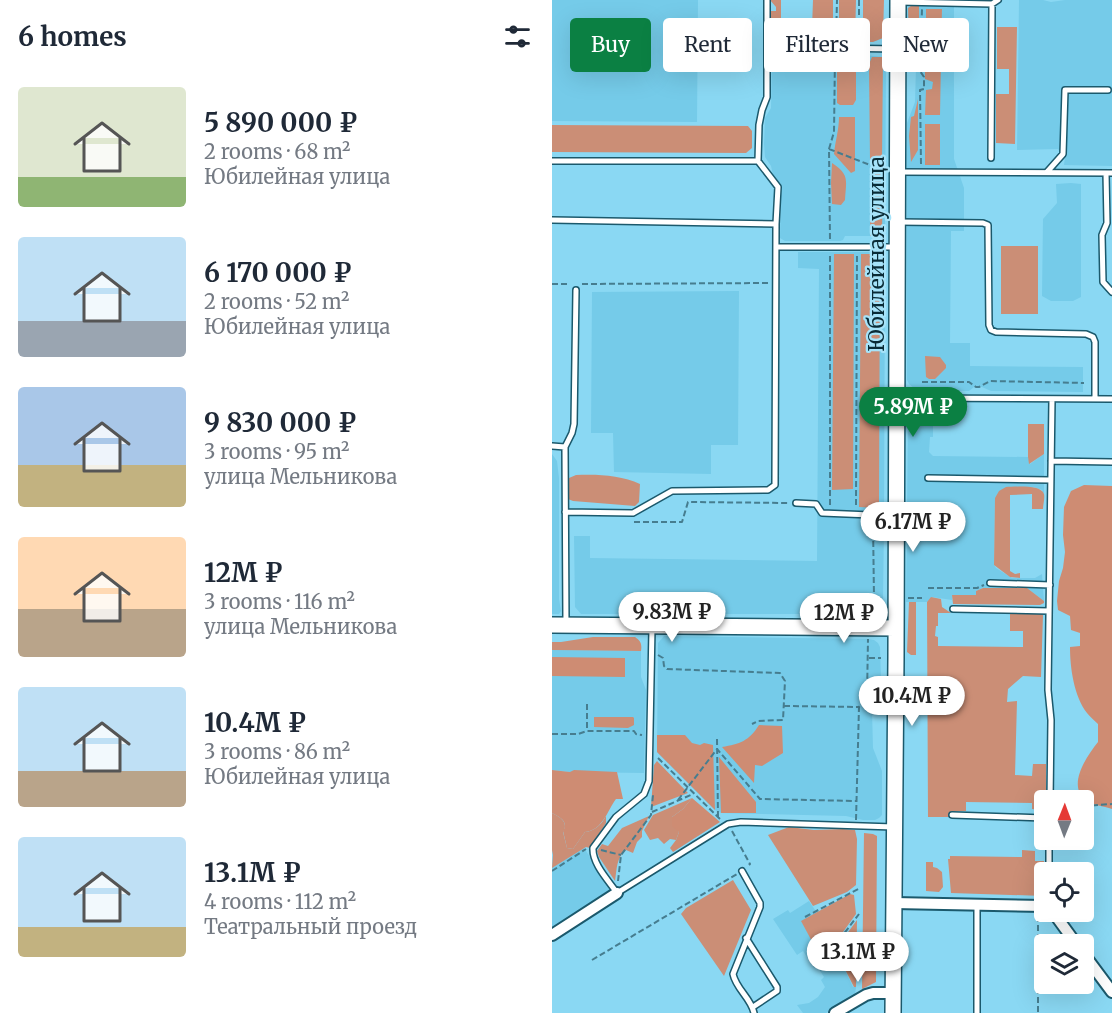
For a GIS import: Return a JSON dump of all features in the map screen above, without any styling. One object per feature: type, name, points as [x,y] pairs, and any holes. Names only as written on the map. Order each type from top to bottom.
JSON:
[{"type":"main road","name":"Юбилейная улица","points":[[898,1],[898,18]]},
{"type":"main road","name":"Юбилейная улица","points":[[893,1013],[897,222],[891,168],[896,72]]},
{"type":"main road","points":[[559,626],[896,628]]},
{"type":"street","points":[[552,935],[617,893]]},
{"type":"street","points":[[894,903],[1034,906]]},
{"type":"street","points":[[1055,922],[1066,934]]},
{"type":"street","points":[[1094,968],[1112,992]]},
{"type":"street","points":[[836,1013],[866,995],[893,993]]},
{"type":"lane","points":[[767,0],[767,18]]},
{"type":"lane","points":[[898,1],[992,4],[998,0]]},
{"type":"lane","points":[[991,158],[992,4]]},
{"type":"lane","points":[[565,512],[633,513],[672,491],[768,490],[775,485],[778,187],[758,161],[759,125],[767,97],[767,72]]},
{"type":"lane","points":[[1047,172],[1063,154],[1065,90],[1108,90]]},
{"type":"lane","points":[[552,161],[758,161]]},
{"type":"lane","points":[[891,168],[1109,173],[1110,215],[1102,235],[1103,282],[1112,292]]},
{"type":"lane","points":[[552,220],[776,224]]},
{"type":"lane","points":[[897,222],[983,223],[988,225],[988,325],[991,330],[1086,334],[1093,337],[1095,342],[1095,399]]},
{"type":"lane","points":[[777,247],[897,248]]},
{"type":"lane","points":[[559,626],[565,512],[565,447],[574,424],[576,290]]},
{"type":"lane","points":[[897,398],[1112,399]]},
{"type":"lane","points":[[1050,790],[1051,720],[1048,690],[1052,399]]},
{"type":"lane","points":[[552,446],[565,447]]},
{"type":"lane","points":[[1050,461],[1112,462]]},
{"type":"lane","points":[[928,478],[1050,480]]},
{"type":"lane","points":[[796,503],[816,504],[822,513],[896,516]]},
{"type":"lane","points":[[990,583],[1050,585]]},
{"type":"lane","points":[[954,609],[1049,611]]},
{"type":"lane","points":[[652,626],[650,781],[644,794],[616,817],[593,848],[597,864],[617,893],[728,824],[741,822],[894,827]]},
{"type":"lane","points":[[650,729],[658,730]]},
{"type":"lane","points":[[952,816],[1034,818]]},
{"type":"lane","points":[[742,871],[760,907],[746,938],[733,970],[733,978],[734,986],[753,1010],[777,992],[777,987],[746,938]]},
{"type":"lane","points":[[976,1013],[977,905]]},
{"type":"path","points":[[837,0],[837,18]]},
{"type":"path","points":[[859,0],[859,18]]},
{"type":"path","points":[[921,169],[920,90],[924,89],[924,77],[920,71],[922,6]]},
{"type":"path","points":[[830,241],[830,149],[834,132],[834,72]]},
{"type":"path","points":[[830,149],[870,165],[891,168]]},
{"type":"path","points":[[855,514],[857,247]]},
{"type":"path","points":[[830,253],[830,513]]},
{"type":"path","points":[[552,284],[777,283]]},
{"type":"path","points":[[922,382],[969,382],[976,387],[990,381],[1084,383]]},
{"type":"path","points":[[634,522],[682,522],[688,502],[796,503]]},
{"type":"path","points":[[873,515],[874,598]]},
{"type":"path","points":[[928,588],[977,588],[990,583]]},
{"type":"path","points":[[868,613],[869,603],[874,598],[883,598]]},
{"type":"path","points":[[906,598],[922,598]]},
{"type":"path","points":[[856,821],[859,707],[867,695],[868,639]]},
{"type":"path","points":[[658,655],[663,658],[667,669],[780,673],[785,681],[783,720],[765,720],[752,724]]},
{"type":"path","points":[[867,658],[881,658]]},
{"type":"path","points":[[587,704],[587,731]]},
{"type":"path","points":[[784,706],[859,707]]},
{"type":"path","points":[[552,734],[634,731],[636,734],[645,735]]},
{"type":"path","points":[[717,740],[718,817]]},
{"type":"path","points":[[717,749],[760,799],[856,801]]},
{"type":"path","points":[[678,800],[717,749]]},
{"type":"path","points":[[617,893],[621,855],[652,812],[694,794]]},
{"type":"path","points":[[1094,805],[1112,804]]},
{"type":"path","points":[[805,917],[860,888]]},
{"type":"path","points":[[827,963],[829,953],[860,914]]},
{"type":"path","points":[[1038,922],[1038,1012]]},
{"type":"shaded area","points":[[552,0],[698,0],[698,18],[663,18],[663,72],[697,72],[697,122],[552,121]]},
{"type":"shaded area","points":[[770,0],[781,0],[781,18],[770,18],[770,11],[776,11],[776,7]]},
{"type":"shaded area","points":[[813,0],[833,0],[833,18],[812,18]]},
{"type":"shaded area","points":[[839,0],[856,0],[856,18],[839,18]]},
{"type":"shaded area","points":[[863,0],[884,0],[882,38],[870,42],[870,18],[863,18]]},
{"type":"shaded area","points":[[1019,0],[1051,2],[1112,0],[1112,166],[1064,165],[1065,157],[1058,149],[1017,150]]},
{"type":"shaded area","points":[[911,6],[954,6],[954,18],[907,18],[907,8]]},
{"type":"shaded area","points":[[919,6],[919,18],[908,18],[908,8]]},
{"type":"shaded area","points":[[926,9],[942,9],[942,18],[926,18]]},
{"type":"shaded area","points":[[997,27],[1017,27],[1015,144],[996,143],[996,94],[1009,94],[1009,69],[997,69]]},
{"type":"shaded area","points":[[870,56],[882,57],[882,72],[886,72],[885,233],[880,236],[845,236],[840,241],[785,241],[780,238],[781,184],[773,175],[771,166],[765,157],[764,144],[765,118],[771,108],[772,72],[870,72]]},
{"type":"shaded area","points":[[872,57],[882,57],[882,161],[870,161],[870,62]]},
{"type":"shaded area","points":[[837,72],[856,72],[856,100],[853,105],[837,103]]},
{"type":"shaded area","points":[[916,72],[954,72],[954,159],[964,188],[964,231],[951,231],[950,343],[970,343],[970,366],[1083,367],[1083,392],[991,391],[982,387],[974,387],[969,391],[928,391],[915,389],[909,384],[907,380],[907,123],[915,102]]},
{"type":"shaded area","points":[[925,72],[941,72],[940,115],[925,115],[926,90],[932,89],[933,82],[925,79]]},
{"type":"shaded area","points":[[918,99],[918,150],[911,162],[909,136],[911,117],[914,116]]},
{"type":"shaded area","points":[[839,117],[855,117],[855,171],[851,173],[834,154]]},
{"type":"shaded area","points":[[925,124],[940,124],[940,165],[925,165]]},
{"type":"shaded area","points":[[552,125],[748,126],[752,131],[752,148],[746,153],[552,152]]},
{"type":"shaded area","points":[[832,163],[842,171],[846,179],[845,200],[841,205],[832,204]]},
{"type":"shaded area","points":[[870,168],[883,168],[882,235],[880,236],[870,236]]},
{"type":"shaded area","points":[[1056,184],[1081,184],[1081,297],[1073,301],[1051,301],[1042,296],[1043,219],[1057,203]]},
{"type":"shaded area","points":[[1001,246],[1038,246],[1038,314],[1001,314]]},
{"type":"shaded area","points":[[798,252],[881,252],[885,258],[884,526],[881,604],[865,614],[581,614],[575,607],[574,536],[590,536],[590,558],[817,561],[819,269],[798,268]]},
{"type":"shaded area","points":[[834,254],[854,254],[853,489],[832,490]]},
{"type":"shaded area","points":[[861,254],[880,254],[879,504],[876,508],[859,507]]},
{"type":"shaded area","points":[[739,291],[738,445],[711,445],[711,474],[614,472],[613,433],[591,433],[592,292]]},
{"type":"shaded area","points":[[925,356],[940,357],[946,365],[946,368],[935,379],[926,377]]},
{"type":"shaded area","points":[[908,415],[911,421],[922,426],[922,418],[933,418],[933,437],[930,437],[929,452],[933,456],[1028,457],[1030,464],[1044,454],[1044,494],[1042,490],[1034,487],[995,498],[994,565],[1012,578],[1035,578],[1042,574],[1044,601],[1027,588],[983,588],[976,591],[976,595],[952,595],[952,600],[932,597],[927,602],[906,602]]},
{"type":"shaded area","points":[[1028,424],[1044,424],[1044,454],[1029,464],[1028,457]]},
{"type":"shaded area","points":[[552,454],[557,461],[559,478],[559,599],[561,611],[559,614],[552,614]]},
{"type":"shaded area","points":[[576,475],[609,476],[640,484],[639,502],[635,506],[568,499],[569,478]]},
{"type":"shaded area","points":[[1084,485],[1112,486],[1112,809],[1094,804],[1094,790],[1079,790],[1078,786],[1078,778],[1084,762],[1098,742],[1098,724],[1083,706],[1074,682],[1070,647],[1080,646],[1080,633],[1071,630],[1070,616],[1058,610],[1059,581],[1065,552],[1064,507],[1071,491]]},
{"type":"shaded area","points":[[1006,487],[1033,487],[1044,494],[1043,509],[1032,509],[1032,494],[1010,495],[1010,571],[1015,574],[1020,573],[1020,578],[1010,577],[994,565],[995,498],[999,491]]},
{"type":"shaded area","points":[[983,588],[1027,588],[1044,603],[1040,605],[953,604],[952,595],[976,595],[976,591]]},
{"type":"shaded area","points":[[931,597],[941,599],[942,607],[951,613],[938,613],[935,636],[938,637],[938,646],[1023,647],[1023,631],[1010,631],[1010,612],[1041,613],[1043,615],[1041,677],[1023,676],[1008,689],[1007,702],[1017,701],[1015,775],[1032,776],[1033,764],[1046,764],[1046,790],[1034,790],[1034,809],[1032,809],[1032,803],[966,802],[966,811],[951,811],[949,817],[928,817],[927,602]]},
{"type":"shaded area","points":[[909,602],[916,602],[916,655],[907,652]]},
{"type":"shaded area","points":[[664,636],[868,639],[878,643],[881,680],[872,711],[873,748],[882,771],[882,815],[875,820],[863,820],[846,816],[721,813],[715,810],[657,752],[658,643]]},
{"type":"shaded area","points":[[593,637],[635,637],[641,643],[641,651],[552,650],[552,642]]},
{"type":"shaded area","points":[[552,650],[641,651],[641,677],[646,690],[644,773],[552,770]]},
{"type":"shaded area","points":[[552,657],[625,658],[625,677],[552,676]]},
{"type":"shaded area","points":[[594,717],[633,717],[634,725],[628,728],[594,727]]},
{"type":"shaded area","points":[[759,725],[782,726],[783,753],[762,766],[755,765],[754,783],[722,747],[744,741]]},
{"type":"shaded area","points":[[657,735],[685,735],[692,743],[713,745],[715,810],[657,752]]},
{"type":"shaded area","points":[[719,757],[756,802],[756,813],[721,813]]},
{"type":"shaded area","points":[[657,761],[688,793],[651,807],[654,765]]},
{"type":"shaded area","points":[[552,770],[617,772],[623,799],[616,799],[600,824],[585,832],[573,849],[567,848],[563,831],[564,822],[552,813]]},
{"type":"shaded area","points":[[692,798],[672,817],[679,832],[676,840],[670,839],[664,844],[658,838],[650,840],[644,830],[653,815]]},
{"type":"shaded area","points":[[692,798],[720,822],[673,852],[670,848],[679,832],[672,826],[672,817]]},
{"type":"shaded area","points":[[552,813],[561,818],[565,825],[563,832],[567,848],[573,849],[585,832],[597,827],[606,816],[606,823],[590,848],[586,847],[552,868],[553,855]]},
{"type":"shaded area","points":[[649,816],[642,831],[642,837],[637,842],[633,853],[626,850],[620,857],[615,881],[597,851],[602,844],[608,846],[622,828]]},
{"type":"shaded area","points":[[789,827],[814,830],[855,830],[857,839],[856,885],[847,892],[813,906],[768,835]]},
{"type":"shaded area","points":[[864,833],[877,836],[876,982],[862,989]]},
{"type":"shaded area","points":[[584,848],[612,890],[552,930],[552,868]]},
{"type":"shaded area","points":[[1022,850],[1035,851],[1035,861],[1044,861],[1034,862],[1034,896],[951,893],[948,859],[950,856],[1022,857]]},
{"type":"shaded area","points":[[926,862],[933,862],[933,867],[942,872],[943,887],[939,892],[926,891]]},
{"type":"shaded area","points":[[733,880],[751,910],[724,976],[681,914],[686,908]]},
{"type":"shaded area","points":[[850,894],[854,895],[856,914],[833,946],[829,939],[815,947],[801,921]]},
{"type":"shaded area","points":[[809,901],[817,913],[802,922],[815,946],[830,939],[853,987],[856,987],[855,995],[826,1013],[803,1013],[797,1005],[809,1003],[818,997],[825,987],[821,980],[824,977],[817,966],[814,968],[803,951],[797,955],[773,919],[788,910],[790,913]]},
{"type":"shaded area","points":[[857,920],[856,987],[854,987],[835,950]]}]
